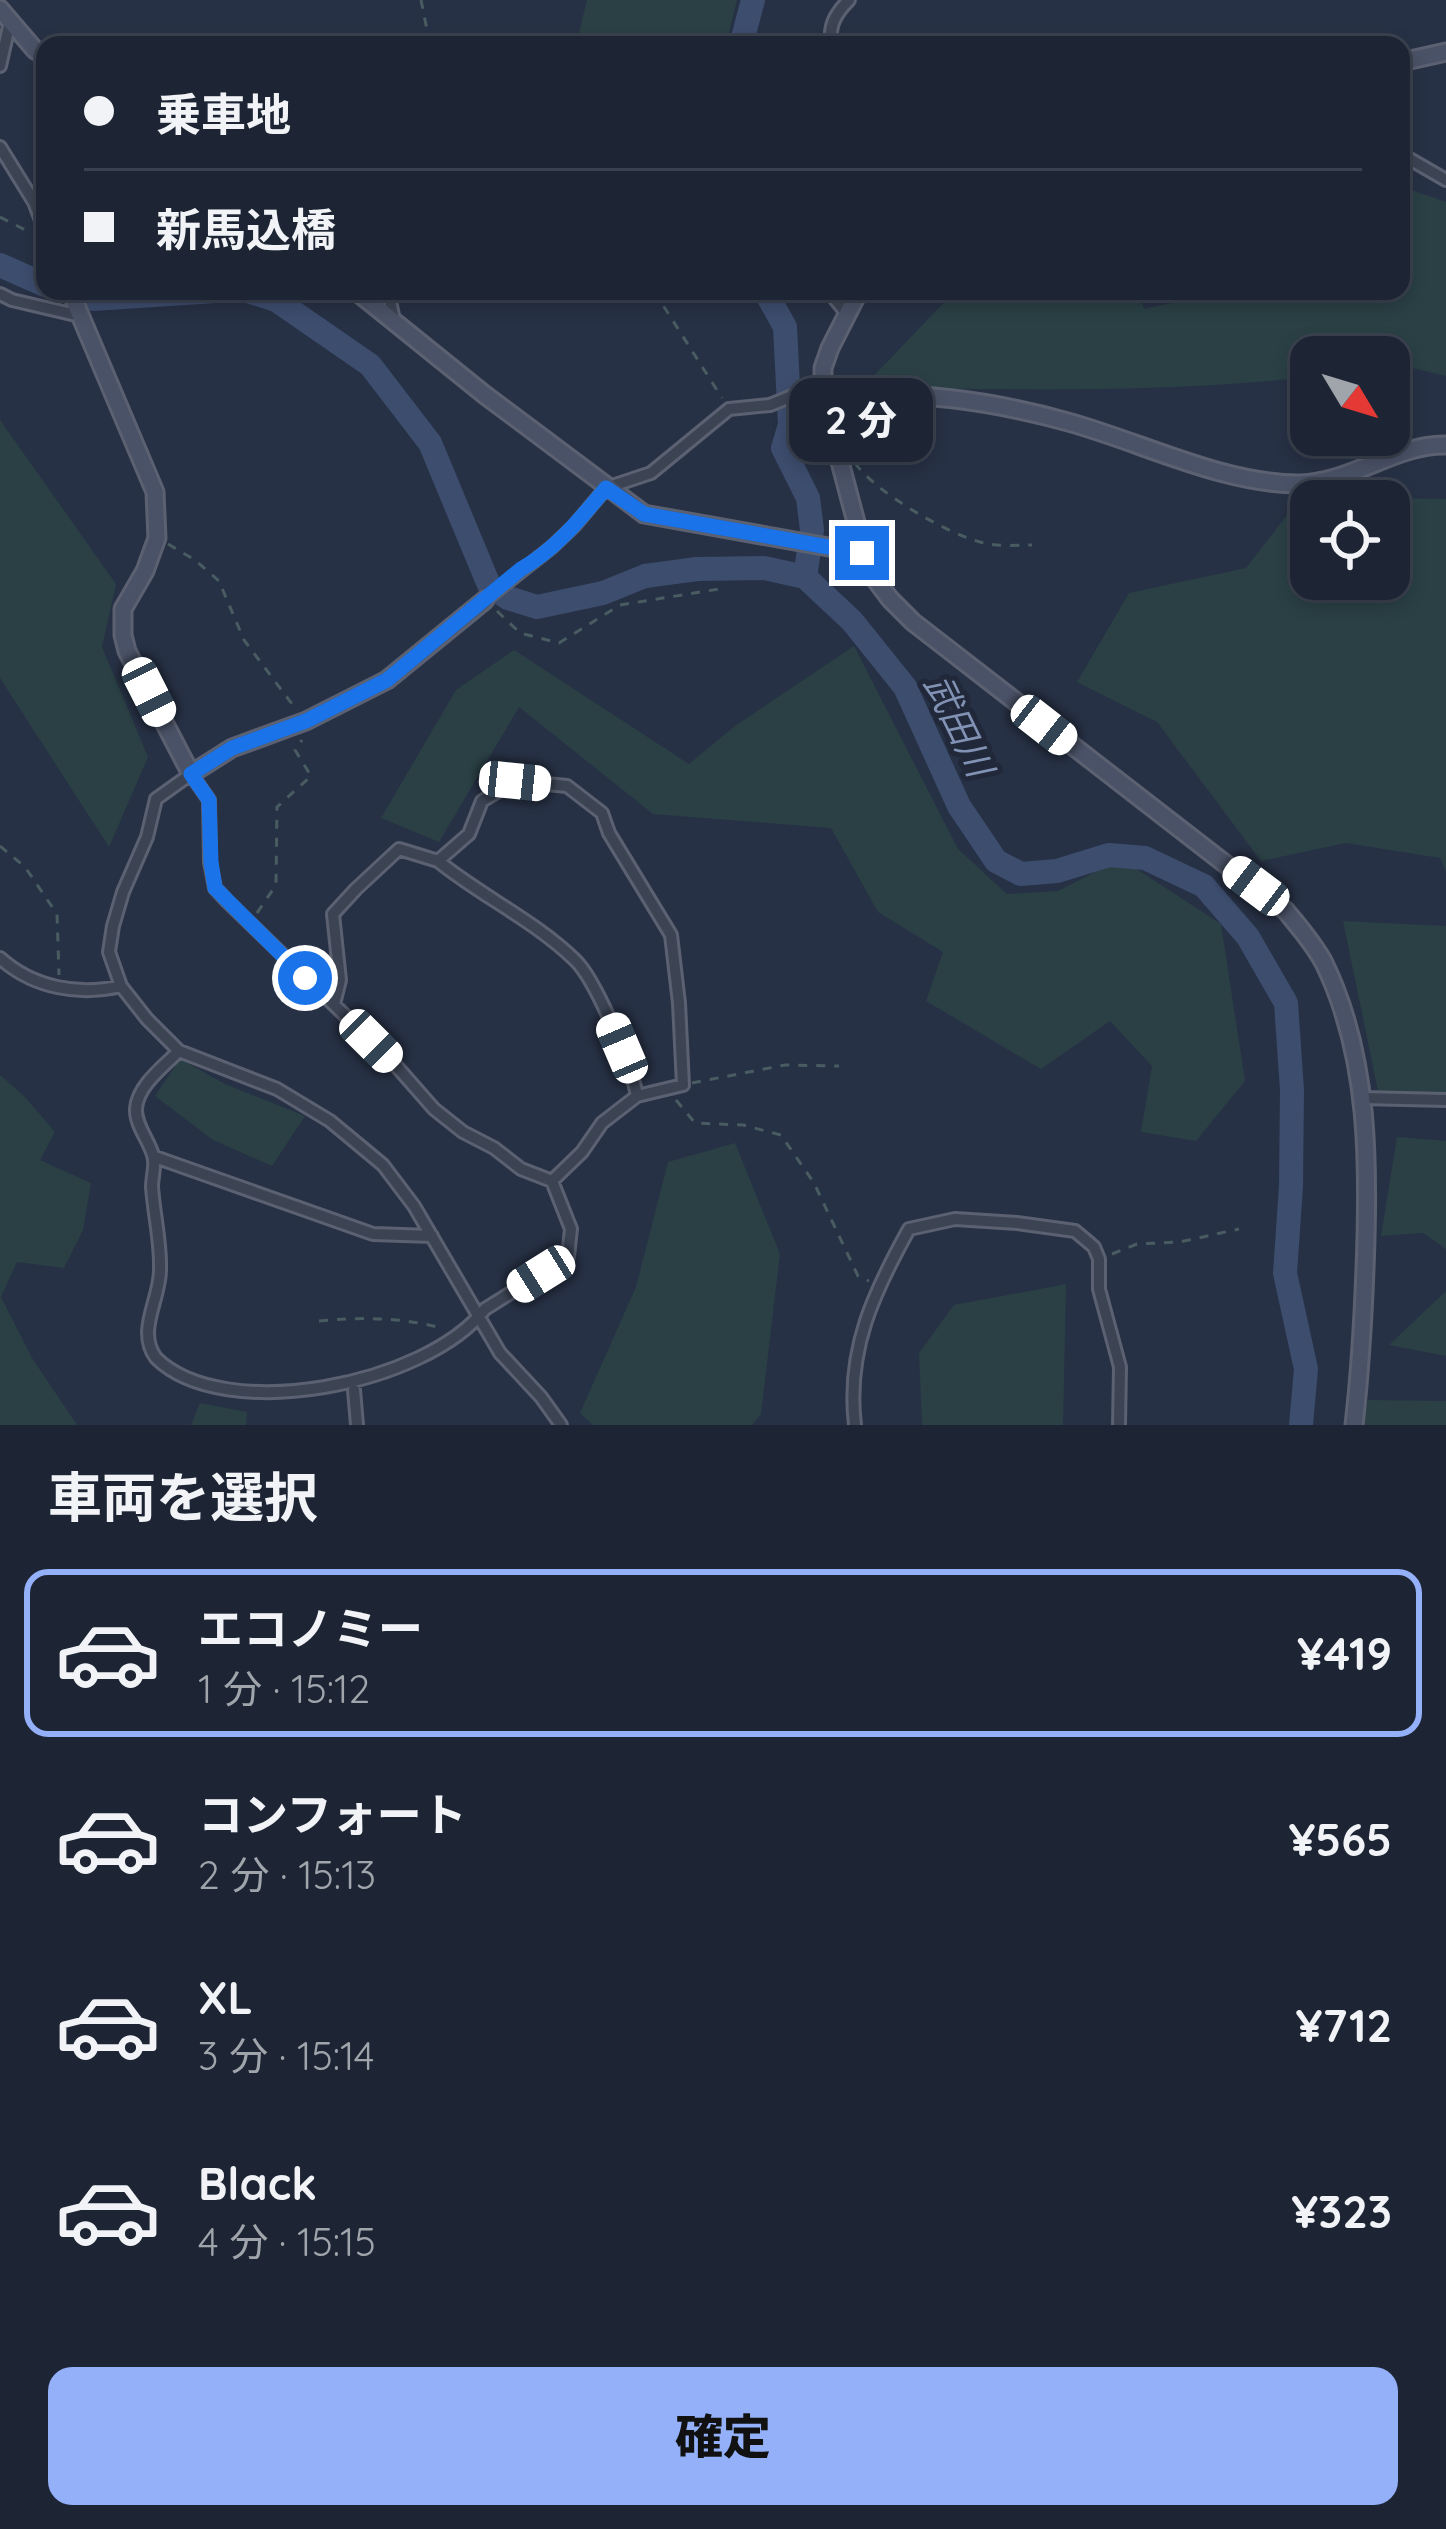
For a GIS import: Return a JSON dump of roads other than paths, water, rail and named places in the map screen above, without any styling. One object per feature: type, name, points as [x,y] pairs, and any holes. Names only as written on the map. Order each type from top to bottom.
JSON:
[{"type":"street","points":[[830,36],[837,12],[849,0]]},
{"type":"street","points":[[5,16],[36,51]]},
{"type":"street","points":[[0,66],[5,16]]},
{"type":"street","points":[[1410,60],[1446,52]]},
{"type":"street","points":[[0,147],[36,208]]},
{"type":"street","points":[[1410,159],[1446,180]]},
{"type":"street","points":[[0,294],[12,300],[75,303],[155,492],[158,538],[124,609],[123,635],[191,774],[209,800],[215,888],[434,1108],[520,1168],[552,1181],[571,1228],[568,1257],[485,1309],[425,1359],[355,1390],[263,1403],[228,1400],[194,1388],[164,1367],[147,1336],[160,1275],[160,1241],[152,1187],[154,1157],[136,1109],[143,1088],[179,1051]]},
{"type":"street","points":[[368,300],[644,514],[855,551]]},
{"type":"street","points":[[390,300],[394,320]]},
{"type":"street","points":[[836,300],[847,314]]},
{"type":"street","points":[[854,300],[823,368],[823,398],[855,551],[877,584],[913,622],[1286,910],[1322,960],[1362,1098],[1367,1217],[1354,1425]]},
{"type":"street","points":[[562,1425],[500,1353],[414,1205],[383,1165],[330,1121],[278,1089],[179,1051],[121,986],[109,952],[123,892],[156,799],[232,748],[306,721],[387,680],[538,560],[606,488],[651,473],[729,410],[770,405],[802,392],[823,398],[871,395],[992,403],[1070,422],[1238,476],[1296,484],[1347,476],[1426,445],[1446,445]]},
{"type":"street","points":[[438,861],[469,833],[482,801],[515,781],[567,786],[602,813],[609,833],[671,935],[683,1085],[637,1096],[602,1123],[582,1152],[552,1181]]},
{"type":"street","points":[[334,1004],[340,980],[333,914],[399,848],[438,861],[579,963],[634,1076],[637,1096]]},
{"type":"street","points":[[0,958],[14,970],[60,988],[96,992],[121,986]]},
{"type":"street","points":[[1362,1098],[1446,1100]]},
{"type":"street","points":[[154,1157],[373,1234],[432,1236]]},
{"type":"street","points":[[855,1425],[853,1392],[862,1328],[879,1286],[909,1228],[955,1219],[1075,1232],[1094,1247],[1099,1289],[1120,1366],[1119,1425]]},
{"type":"street","points":[[355,1390],[357,1425]]},
{"type":"waterway","points":[[743,36],[753,0]]},
{"type":"waterway","name":"武田川","points":[[0,265],[36,281]]},
{"type":"waterway","name":"武田川","points":[[276,300],[370,365],[430,443],[489,585],[508,598],[537,607],[603,593],[645,576],[697,569],[764,568],[805,577],[852,621],[905,687],[959,806],[996,861],[1021,874],[1057,871],[1109,855],[1145,858],[1204,886],[1248,937],[1286,1003],[1292,1090],[1285,1273],[1306,1369],[1301,1425]]},
{"type":"waterway","points":[[770,300],[785,327],[790,425],[783,448],[808,498],[812,530],[805,577]]}]
